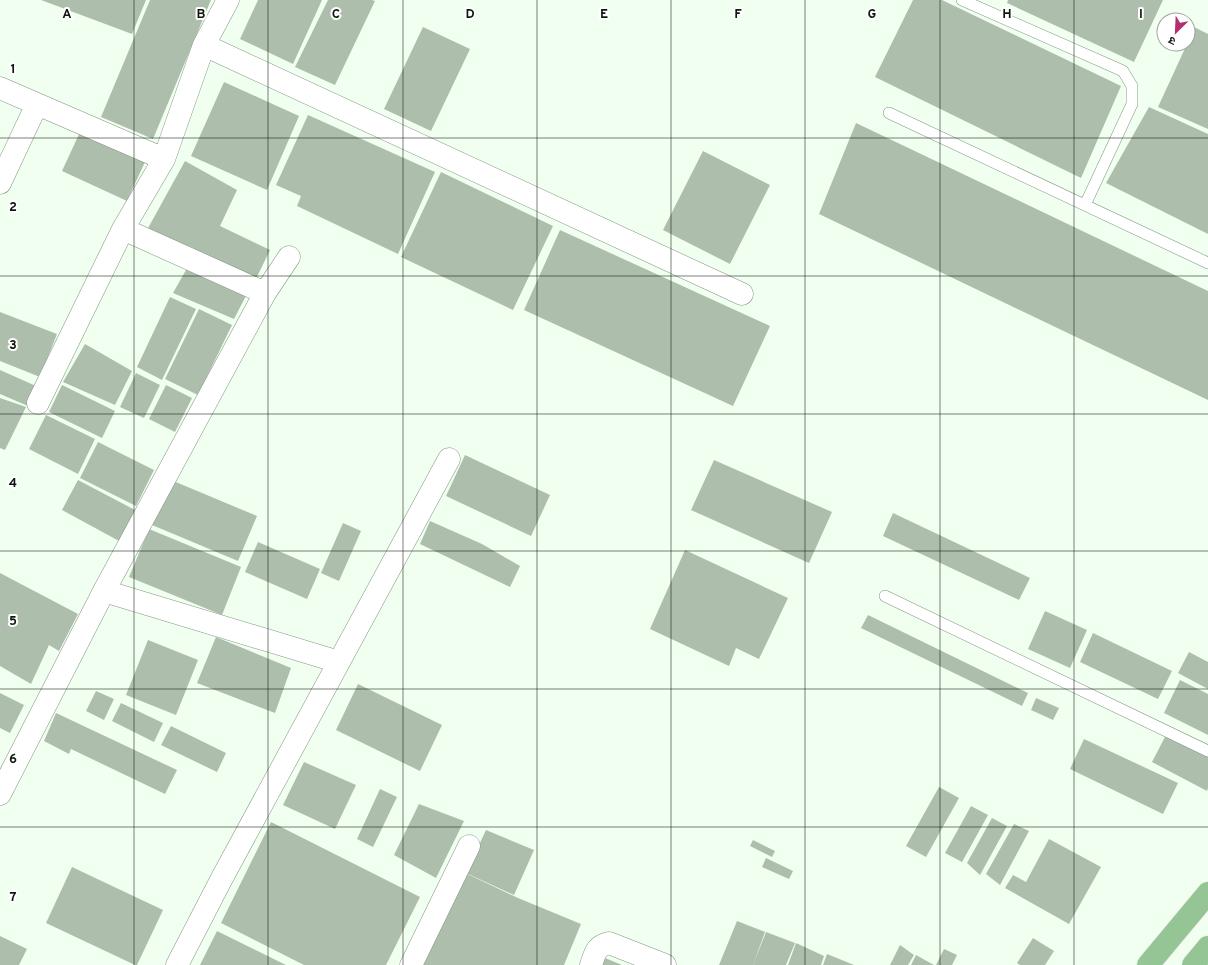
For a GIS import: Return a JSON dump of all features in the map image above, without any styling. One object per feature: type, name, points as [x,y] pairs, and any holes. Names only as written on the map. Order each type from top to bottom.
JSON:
[{"type":"main road","points":[[1148,965],[1208,893]]},
{"type":"main road","points":[[1193,965],[1208,947]]},
{"type":"street","points":[[38,404],[123,229],[164,159],[204,45],[228,0]]},
{"type":"street","points":[[204,45],[742,294]]},
{"type":"street","points":[[0,88],[164,159]]},
{"type":"street","points":[[0,183],[37,104]]},
{"type":"street","points":[[123,229],[265,293]]},
{"type":"street","points":[[0,794],[104,591],[265,293],[289,257]]},
{"type":"street","points":[[177,965],[222,878],[449,459]]},
{"type":"street","points":[[104,591],[339,662]]},
{"type":"street","points":[[411,965],[469,846]]},
{"type":"street","points":[[591,965],[596,950],[600,945],[609,943],[665,965]]},
{"type":"lane","points":[[962,0],[1123,71],[1132,86],[1132,104],[1085,205]]},
{"type":"lane","points":[[889,113],[1208,263]]},
{"type":"lane","points":[[885,596],[1208,751]]},
{"type":"building","points":[[41,0],[146,0],[132,34]]},
{"type":"building","points":[[150,0],[211,0],[153,139],[101,117]]},
{"type":"building","points":[[258,0],[322,0],[293,64],[240,39]]},
{"type":"building","points":[[328,0],[375,1],[335,85],[295,67]]},
{"type":"building","points":[[913,0],[942,0],[1121,86],[1081,178],[875,77]]},
{"type":"building","points":[[1008,0],[1163,0],[1156,12],[1134,62],[1007,3]]},
{"type":"building","points":[[423,27],[470,49],[431,131],[384,109]]},
{"type":"building","points":[[1196,28],[1208,34],[1208,129],[1158,107],[1183,52],[1196,52]]},
{"type":"building","points":[[224,82],[299,116],[267,190],[191,156]]},
{"type":"building","points":[[1149,107],[1208,134],[1208,234],[1106,183]]},
{"type":"building","points":[[308,115],[435,172],[398,254],[297,206],[301,196],[276,185]]},
{"type":"building","points":[[856,123],[1208,291],[1208,400],[819,214]]},
{"type":"building","points":[[80,132],[145,162],[127,201],[62,171]]},
{"type":"building","points":[[703,151],[770,185],[730,264],[663,230]]},
{"type":"building","points":[[185,161],[237,190],[220,226],[270,250],[253,285],[147,230]]},
{"type":"building","points":[[441,172],[553,226],[513,310],[401,257]]},
{"type":"building","points":[[560,230],[770,326],[733,406],[524,310]]},
{"type":"building","points":[[190,263],[249,290],[234,319],[173,293]]},
{"type":"building","points":[[170,297],[196,309],[162,380],[137,367]]},
{"type":"building","points":[[199,309],[232,325],[198,395],[165,379]]},
{"type":"building","points":[[0,312],[57,334],[40,377],[0,361]]},
{"type":"building","points":[[85,344],[132,371],[115,405],[63,382]]},
{"type":"building","points":[[0,370],[36,386],[28,406],[0,394]]},
{"type":"building","points":[[136,373],[160,385],[144,418],[120,407]]},
{"type":"building","points":[[62,385],[115,411],[102,438],[49,412]]},
{"type":"building","points":[[166,385],[192,398],[175,432],[149,419]]},
{"type":"building","points":[[0,398],[26,407],[5,450],[0,448]]},
{"type":"building","points":[[46,415],[95,439],[78,474],[29,449]]},
{"type":"building","points":[[98,442],[154,470],[136,506],[80,478]]},
{"type":"building","points":[[465,455],[550,495],[531,536],[446,496]]},
{"type":"building","points":[[714,460],[832,512],[809,563],[691,510]]},
{"type":"building","points":[[78,480],[135,510],[119,541],[62,510]]},
{"type":"building","points":[[171,480],[257,516],[238,561],[152,525]]},
{"type":"building","points":[[893,513],[1030,578],[1019,600],[883,536]]},
{"type":"building","points":[[430,521],[482,544],[520,566],[510,587],[420,544]]},
{"type":"building","points":[[343,523],[361,531],[339,581],[321,573]]},
{"type":"building","points":[[149,529],[241,567],[222,615],[129,577]]},
{"type":"building","points":[[258,542],[320,569],[307,599],[245,572]]},
{"type":"building","points":[[685,550],[788,598],[759,659],[736,648],[729,666],[650,629]]},
{"type":"building","points":[[0,573],[78,614],[59,651],[49,645],[31,684],[0,666]]},
{"type":"building","points":[[1045,611],[1087,630],[1070,668],[1028,649]]},
{"type":"building","points":[[868,615],[1028,693],[1022,706],[861,628]]},
{"type":"building","points":[[1093,633],[1172,671],[1158,699],[1080,662]]},
{"type":"building","points":[[216,637],[291,668],[275,713],[197,683]]},
{"type":"building","points":[[148,640],[198,660],[176,715],[126,695]]},
{"type":"building","points":[[1189,652],[1208,662],[1208,689],[1178,673]]},
{"type":"building","points":[[1180,680],[1208,694],[1208,735],[1164,713]]},
{"type":"building","points":[[358,684],[442,725],[420,771],[336,730]]},
{"type":"building","points":[[96,691],[114,699],[104,720],[86,711]]},
{"type":"building","points":[[0,693],[24,705],[10,733],[0,728]]},
{"type":"building","points":[[1036,698],[1059,708],[1053,720],[1031,710]]},
{"type":"building","points":[[121,703],[163,723],[154,742],[112,721]]},
{"type":"building","points":[[56,713],[177,770],[165,794],[71,749],[69,754],[44,741]]},
{"type":"building","points":[[171,726],[226,753],[217,772],[161,745]]},
{"type":"building","points":[[1167,733],[1208,755],[1207,791],[1152,762]]},
{"type":"building","points":[[1084,739],[1178,783],[1163,814],[1070,769]]},
{"type":"building","points":[[304,762],[356,785],[335,829],[283,805]]},
{"type":"building","points":[[939,787],[959,798],[926,857],[906,846]]},
{"type":"building","points":[[380,789],[397,797],[373,847],[357,839]]},
{"type":"building","points":[[419,804],[464,821],[436,878],[394,855]]},
{"type":"building","points":[[971,806],[988,815],[962,862],[945,853]]},
{"type":"building","points":[[992,818],[1007,826],[980,875],[967,863]]},
{"type":"building","points":[[271,822],[420,897],[386,965],[304,965],[221,923]]},
{"type":"building","points":[[1014,824],[1029,831],[1000,885],[986,874]]},
{"type":"building","points":[[486,830],[534,850],[514,895],[466,873]]},
{"type":"building","points":[[1049,839],[1101,867],[1069,924],[1005,888],[1013,875],[1026,882]]},
{"type":"building","points":[[753,840],[775,851],[772,857],[750,846]]},
{"type":"building","points":[[766,858],[793,871],[789,879],[762,867]]},
{"type":"building","points":[[72,867],[163,910],[137,965],[46,923]]},
{"type":"building","points":[[459,870],[518,898],[581,924],[564,965],[414,965]]},
{"type":"building","points":[[737,921],[765,932],[753,965],[719,965]]},
{"type":"building","points":[[217,931],[286,965],[200,965]]},
{"type":"building","points":[[766,932],[795,943],[786,965],[753,965]]},
{"type":"building","points":[[0,936],[27,949],[19,965],[0,965]]},
{"type":"building","points":[[1033,938],[1054,951],[1045,965],[1020,965],[1017,963]]},
{"type":"building","points":[[796,943],[824,956],[821,965],[788,965]]},
{"type":"building","points":[[900,945],[914,955],[908,965],[890,965]]},
{"type":"building","points":[[944,949],[957,955],[952,965],[936,965]]},
{"type":"building","points":[[827,954],[854,965],[823,965]]},
{"type":"building","points":[[916,955],[934,965],[911,965]]},
{"type":"building","points":[[605,958],[622,965],[601,965]]}]
